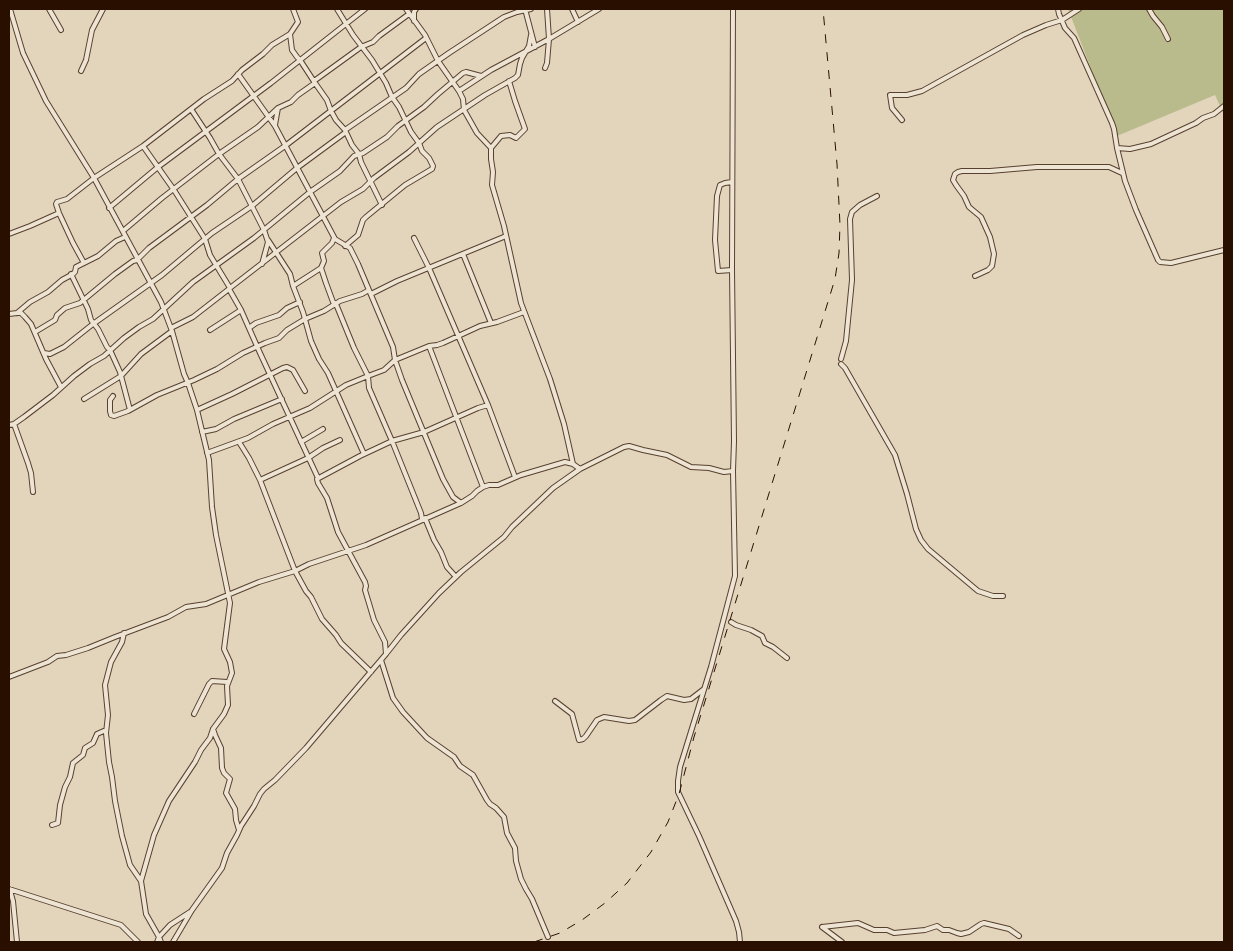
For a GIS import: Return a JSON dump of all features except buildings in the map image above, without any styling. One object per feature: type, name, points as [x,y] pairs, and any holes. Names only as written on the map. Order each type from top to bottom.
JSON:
[{"type":"street","points":[[10,9],[23,53],[46,100],[94,178],[164,310],[197,410],[208,453],[216,535],[229,595],[224,648],[232,672],[227,682],[228,705],[213,729],[210,738],[169,801],[154,835],[140,881]]},
{"type":"street","points":[[49,9],[61,30]]},
{"type":"street","points":[[81,71],[86,60],[89,37],[103,9]]},
{"type":"street","points":[[84,262],[73,244],[59,213],[57,202],[67,198],[143,146],[190,109],[232,81],[272,45],[290,34],[298,22],[293,9]]},
{"type":"street","points":[[337,9],[386,83],[411,132],[433,166],[405,185],[363,220],[358,234],[345,246]]},
{"type":"street","points":[[109,208],[158,167],[254,96],[365,9]]},
{"type":"street","points":[[406,9],[459,92],[463,100],[464,110],[476,133],[491,148]]},
{"type":"street","points":[[414,21],[416,9]]},
{"type":"street","points":[[44,353],[50,354],[64,347],[150,283],[212,233],[252,206],[297,168],[406,88],[420,74],[438,61],[504,18],[530,9]]},
{"type":"street","points":[[545,68],[549,39],[547,9]]},
{"type":"street","points":[[572,9],[578,22]]},
{"type":"street","points":[[459,92],[481,76],[599,9]]},
{"type":"street","points":[[733,9],[732,270],[735,576],[716,648],[680,766],[678,792],[736,921],[740,942]]},
{"type":"street","points":[[1058,9],[1065,28],[1074,38],[1112,123],[1116,135],[1122,173],[1158,260],[1171,263],[1224,250]]},
{"type":"street","points":[[902,120],[892,108],[890,95],[907,95],[922,91],[1023,35],[1062,20],[1079,9]]},
{"type":"street","points":[[1149,9],[1168,39]]},
{"type":"street","points":[[525,10],[535,47]]},
{"type":"street","points":[[123,231],[219,154],[258,126],[278,108],[290,102],[361,47],[373,42],[410,14]]},
{"type":"street","points":[[290,34],[292,50],[327,100],[336,120],[359,154],[382,205]]},
{"type":"street","points":[[84,399],[121,376],[142,354],[172,330],[193,317],[341,202],[362,189],[437,127],[518,75],[531,35]]},
{"type":"street","points":[[35,332],[55,320],[57,314],[65,308],[80,304],[115,274],[137,260],[149,248],[207,205],[238,179],[285,146],[426,38]]},
{"type":"street","points":[[33,492],[29,468],[11,424],[61,388],[90,364],[104,356],[139,327],[153,319],[192,282],[264,230],[310,192],[340,171],[354,156],[387,138],[398,126],[406,122],[452,82],[466,72],[481,76]]},
{"type":"street","points":[[238,74],[275,126],[334,238],[350,248],[393,347],[402,380],[443,479],[453,497],[462,503]]},
{"type":"street","points":[[509,82],[525,129],[516,138],[510,135],[501,136],[491,148],[492,185],[521,303],[554,394],[573,464]]},
{"type":"street","points":[[1117,148],[1130,149],[1150,144],[1214,114],[1224,106]]},
{"type":"street","points":[[275,126],[278,108]]},
{"type":"street","points":[[190,109],[219,154],[238,179],[268,240],[290,274],[311,341],[364,454]]},
{"type":"street","points":[[143,146],[191,216],[205,240],[210,255],[241,310],[318,478],[317,481],[324,493],[338,532],[365,582],[374,620],[385,642],[386,654]]},
{"type":"street","points":[[976,276],[992,266],[994,254],[990,237],[981,217],[969,207],[964,196],[956,186],[953,180],[955,174],[962,171],[1063,166],[1109,167],[1122,173]]},
{"type":"street","points":[[732,182],[720,185],[717,196],[715,240],[718,271],[732,270]]},
{"type":"street","points":[[841,359],[846,341],[852,280],[850,219],[852,212],[860,205],[877,196]]},
{"type":"street","points":[[9,234],[59,213]]},
{"type":"street","points":[[17,313],[75,272],[76,266],[98,256],[125,236]]},
{"type":"street","points":[[113,396],[110,400],[111,415],[117,416],[157,395],[221,367],[257,346],[279,338],[287,330],[305,319],[336,304],[506,236]]},
{"type":"street","points":[[293,286],[321,268],[324,261],[322,253],[332,243],[334,238]]},
{"type":"street","points":[[414,238],[429,268],[488,405],[515,477]]},
{"type":"street","points":[[262,264],[268,240]]},
{"type":"street","points":[[463,254],[491,324]]},
{"type":"street","points":[[321,268],[333,302],[336,304],[368,376],[369,388],[421,513],[447,567],[456,577]]},
{"type":"street","points":[[71,274],[93,324],[98,328],[110,350],[121,376],[130,410]]},
{"type":"street","points":[[249,328],[256,323],[278,315],[300,302]]},
{"type":"street","points":[[210,330],[241,310]]},
{"type":"street","points":[[208,453],[239,442],[310,408],[346,386],[384,370],[395,360],[437,345],[480,326],[524,312]]},
{"type":"street","points":[[9,314],[21,313],[25,317],[35,332],[61,388]]},
{"type":"street","points":[[430,346],[483,487]]},
{"type":"street","points":[[841,364],[895,455],[916,529],[921,540],[928,549],[978,591],[993,596],[1003,596]]},
{"type":"street","points":[[197,410],[282,368],[293,370],[305,391]]},
{"type":"street","points":[[202,432],[216,429],[234,419],[282,399]]},
{"type":"street","points":[[318,478],[392,441],[424,432],[488,405]]},
{"type":"street","points":[[301,442],[324,429]]},
{"type":"street","points":[[260,480],[308,458],[340,440]]},
{"type":"street","points":[[239,442],[260,480],[295,571],[316,605],[322,619],[341,643],[371,672]]},
{"type":"street","points":[[173,942],[192,910],[222,868],[226,853],[264,789],[306,748],[439,593],[504,537],[553,488],[580,469],[629,446],[667,454],[690,468],[709,468],[724,472],[733,471]]},
{"type":"street","points":[[9,677],[48,662],[58,656],[88,648],[168,617],[186,607],[206,604],[259,582],[348,552],[462,503],[483,487],[498,485],[515,477],[565,462],[573,464],[580,469]]},
{"type":"street","points":[[731,622],[762,636],[765,643],[787,658]]},
{"type":"street","points":[[124,633],[122,642],[111,662],[105,685],[108,715],[106,730],[114,802],[130,865],[140,881],[146,914],[160,940]]},
{"type":"street","points":[[381,660],[393,698],[403,712],[427,738],[454,757],[460,766],[472,774],[487,800],[504,817],[507,833],[515,848],[521,879],[548,936]]},
{"type":"street","points":[[194,714],[212,681],[227,682]]},
{"type":"street","points":[[555,701],[572,714],[579,740],[586,736],[597,720],[604,718],[635,720],[667,696],[684,700],[690,699],[704,688]]},
{"type":"street","points":[[213,729],[221,748],[222,768],[230,779],[226,793],[235,809],[239,830]]},
{"type":"street","points":[[52,825],[58,823],[60,805],[73,763],[83,755],[85,748],[93,743],[97,734],[106,730]]},
{"type":"street","points":[[9,889],[13,901],[17,942]]},
{"type":"street","points":[[9,889],[121,925],[138,942]]},
{"type":"street","points":[[156,942],[160,940],[170,925],[192,910]]},
{"type":"street","points":[[842,942],[822,927],[858,924],[870,930],[887,930],[894,933],[925,930],[937,926],[943,930],[961,934],[984,924],[1009,929],[1019,936]]},
{"type":"green space","points":[[1068,9],[1224,9],[1224,115],[1215,95],[1117,136]]},
{"type":"railway","points":[[534,942],[560,933],[582,920],[627,883],[651,852],[668,822],[679,794],[694,737],[835,279],[839,253],[840,225],[837,164],[823,9]]}]
